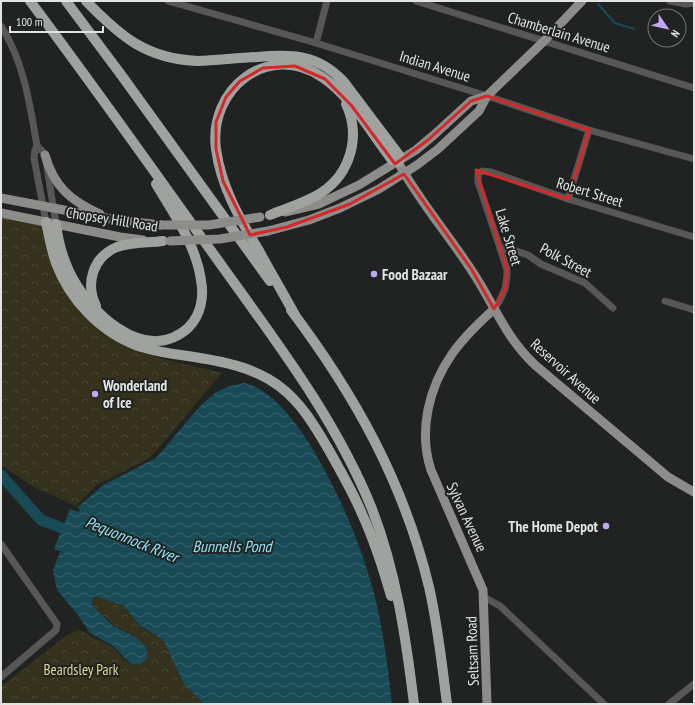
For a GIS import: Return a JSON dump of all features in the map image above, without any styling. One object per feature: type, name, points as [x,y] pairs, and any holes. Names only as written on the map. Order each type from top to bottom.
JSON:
[{"type":"highway","points":[[30,1],[125,130],[308,387],[340,440],[363,489],[380,532],[393,576],[406,644],[414,704]]},
{"type":"highway","points":[[66,1],[122,76],[249,254],[295,315],[334,370],[357,407],[377,445],[403,505],[417,546],[429,588],[438,636],[446,704]]},
{"type":"highway","points":[[86,1],[122,35],[145,49],[164,56],[198,61],[284,55],[302,57],[320,64],[336,74],[348,87],[399,155],[398,162],[392,160],[351,105],[329,82],[311,70],[295,66],[274,66],[258,70],[240,81],[229,93],[219,111],[215,127],[215,143],[218,164],[229,196],[243,224],[295,315]]},
{"type":"highway","points":[[265,216],[321,193],[337,179],[346,164],[353,139],[351,117],[343,98],[329,82]]},
{"type":"highway","points":[[56,224],[64,260],[74,281],[87,299],[110,323],[127,334],[140,339],[158,341],[181,333],[194,321],[201,306],[202,296],[200,274],[190,245],[125,130]]},
{"type":"highway","points":[[46,222],[56,263],[66,285],[80,305],[106,329],[124,340],[145,348],[232,364],[253,371],[279,386],[302,408],[318,432],[360,509],[379,556],[406,644]]},
{"type":"highway","points":[[110,323],[100,311],[92,297],[91,281],[96,264],[105,254],[117,247],[130,244],[167,241]]},
{"type":"main road","name":"Chopsey Hill Road","points":[[1,213],[120,237],[167,241],[220,239],[268,232],[335,211],[371,194],[404,174],[429,156],[478,111],[487,96],[544,41],[582,1]]},
{"type":"main road","name":"Chopsey Hill Road","points":[[1,198],[116,220],[162,225],[209,225],[307,208],[329,200],[359,185],[398,162],[428,140],[471,101],[487,96]]},
{"type":"main road","points":[[45,155],[55,179],[68,195],[84,207],[116,220]]},
{"type":"main road","name":"Reservoir Avenue","points":[[398,162],[404,174],[424,204],[472,270],[507,333],[522,353],[668,477],[694,492]]},
{"type":"main road","name":"Sylvan Avenue","points":[[484,597],[481,582],[431,470],[426,454],[425,434],[429,402],[441,372],[459,345],[494,309]]},
{"type":"main road","name":"Seltsam Road","points":[[484,597],[487,704]]},
{"type":"street","name":"Indian Avenue","points":[[168,1],[316,43],[487,96],[589,130],[694,159]]},
{"type":"street","points":[[316,43],[327,1]]},
{"type":"street","name":"Chamberlain Avenue","points":[[416,1],[694,88]]},
{"type":"street","points":[[670,1],[694,7]]},
{"type":"street","points":[[686,4],[694,3]]},
{"type":"street","points":[[1,26],[12,45],[20,66],[27,94],[37,146],[34,158],[46,222]]},
{"type":"street","points":[[568,199],[589,130]]},
{"type":"street","points":[[37,146],[45,155],[56,224]]},
{"type":"street","name":"Robert Street","points":[[480,172],[491,172],[568,199],[694,237]]},
{"type":"street","name":"Lake Street","points":[[480,172],[477,177],[478,182],[506,270],[506,285],[501,298],[494,309]]},
{"type":"street","name":"Polk Street","points":[[500,248],[510,249],[528,255],[541,264],[585,283],[613,308]]},
{"type":"street","points":[[665,301],[694,310]]},
{"type":"street","points":[[1,544],[57,624],[56,630],[1,677]]},
{"type":"street","points":[[484,597],[500,606],[604,704]]},
{"type":"street","points":[[669,704],[694,684]]},
{"type":"highlighted area","points":[[295,66],[325,79],[351,105],[395,164],[428,140],[471,101],[487,96],[589,130],[568,199],[476,170],[507,270],[505,289],[494,309],[472,270],[404,174],[350,204],[287,227],[250,235],[223,181],[216,149],[216,122],[226,97],[240,81],[263,68]]},
{"type":"green space","points":[[1,214],[52,223],[90,313],[123,345],[160,358],[222,373],[150,458],[97,485],[76,506],[32,486],[1,465]]},
{"type":"green space","name":"Beardsley Park","points":[[99,597],[124,606],[137,624],[163,640],[184,684],[204,704],[1,704],[1,687],[63,638],[78,629],[112,647],[130,664],[141,665],[148,659],[146,647],[137,638],[112,624],[93,606],[92,600]]},
{"type":"water","name":"Bunnells Pond","points":[[244,383],[265,392],[285,411],[304,436],[322,465],[338,496],[362,554],[374,592],[384,639],[392,704],[204,704],[184,684],[163,640],[138,624],[124,606],[99,597],[94,597],[92,600],[92,605],[112,625],[137,638],[146,647],[148,658],[141,665],[130,663],[113,646],[90,633],[78,615],[57,590],[53,570],[60,552],[62,552],[54,549],[70,509],[79,512],[80,509],[77,508],[103,485],[156,458],[202,404],[215,393],[229,386]]},
{"type":"waterway","points":[[598,4],[615,23],[634,29]]},
{"type":"waterway","name":"Pequonnock River","points":[[1,475],[41,520],[62,528]]},
{"type":"place","name":"Food Bazaar","points":[[374,274]]},
{"type":"place","name":"Wonderland of Ice","points":[[95,394]]},
{"type":"place","name":"The Home Depot","points":[[606,526]]}]
